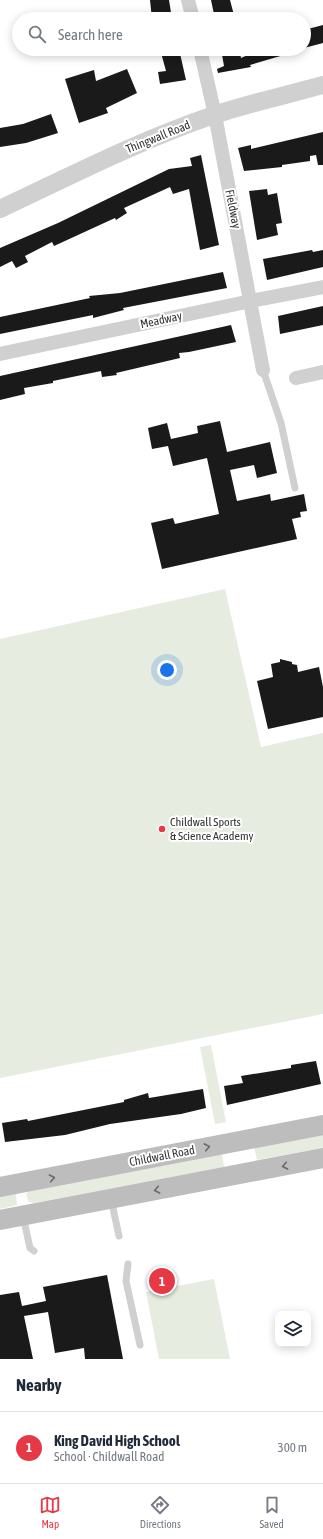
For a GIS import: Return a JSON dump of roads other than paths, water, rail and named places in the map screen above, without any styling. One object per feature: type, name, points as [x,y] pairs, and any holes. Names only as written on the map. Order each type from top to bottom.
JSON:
[{"type":"main road","name":"Childwall Road","points":[[0,1188],[323,1125]]},
{"type":"main road","points":[[232,1142],[240,1175]]},
{"type":"main road","points":[[0,1220],[323,1158]]},
{"type":"main road","points":[[23,1216],[19,1204],[20,1196],[26,1183]]},
{"type":"street","points":[[188,0],[191,12]]},
{"type":"street","name":"Fieldway","points":[[202,56],[215,115],[263,370]]},
{"type":"street","name":"Thingwall Road","points":[[0,209],[137,145],[215,115],[323,85]]},
{"type":"street","name":"Meadway","points":[[0,354],[323,287]]},
{"type":"street","points":[[296,378],[323,372]]},
{"type":"lane","points":[[263,370],[281,423],[294,488]]},
{"type":"lane","points":[[111,1199],[119,1236]]},
{"type":"lane","points":[[23,1216],[30,1248],[34,1251]]},
{"type":"lane","points":[[128,1264],[126,1281],[140,1345]]},
{"type":"place","name":"Childwall Sports & Science Academy","points":[[162,829]]},
{"type":"place","name":"King David High School","points":[[162,1281]]}]
